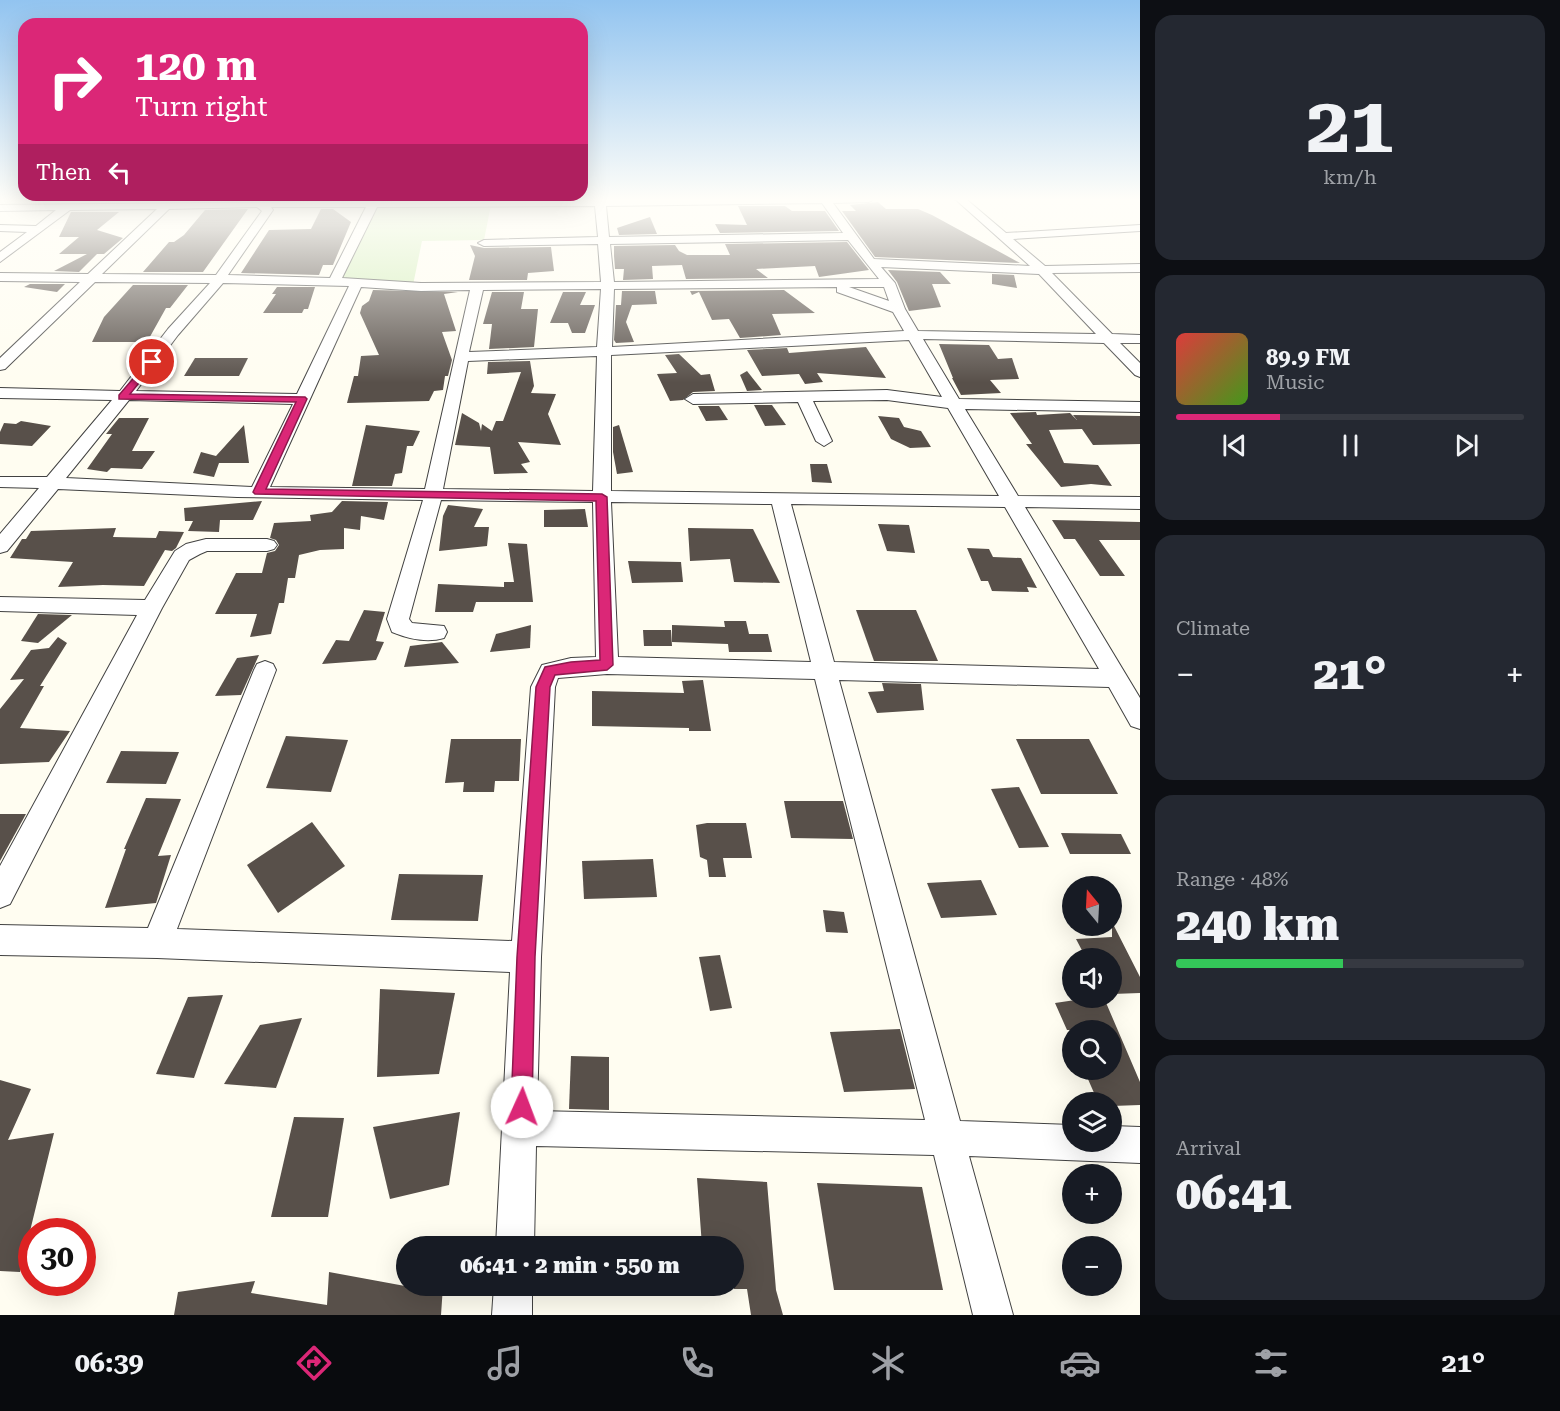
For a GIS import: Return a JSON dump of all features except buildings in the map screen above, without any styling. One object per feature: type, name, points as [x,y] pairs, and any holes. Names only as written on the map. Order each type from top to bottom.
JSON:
[{"type":"street","points":[[0,366],[109,260]]},
{"type":"street","points":[[0,547],[233,260]]},
{"type":"street","points":[[334,282],[345,260]]},
{"type":"street","points":[[606,260],[608,286],[604,352],[602,497],[607,665]]},
{"type":"street","points":[[868,260],[889,283],[898,309],[1140,719]]},
{"type":"street","points":[[1032,260],[1112,339],[1140,372]]},
{"type":"street","points":[[870,263],[1042,270],[1140,268]]},
{"type":"street","points":[[0,277],[478,286],[889,283]]},
{"type":"street","points":[[259,492],[346,308],[349,296],[357,284]]},
{"type":"street","points":[[820,285],[855,292],[898,309]]},
{"type":"street","points":[[436,632],[411,631],[400,627],[398,619],[433,496],[460,357],[478,286]]},
{"type":"street","points":[[460,357],[604,352],[914,335],[1140,339]]},
{"type":"street","points":[[0,393],[302,399]]},
{"type":"street","points":[[693,399],[887,395],[956,404],[1140,407]]},
{"type":"street","points":[[803,396],[824,441]]},
{"type":"street","points":[[0,482],[433,496],[1140,503]]},
{"type":"street","points":[[780,499],[993,1315]]},
{"type":"street","points":[[0,894],[151,608],[182,556],[206,545],[267,545]]},
{"type":"street","points":[[0,604],[151,608]]},
{"type":"street","points":[[516,1236],[526,957],[543,687],[550,671],[607,665],[1117,678]]},
{"type":"street","points":[[157,943],[265,670]]},
{"type":"street","points":[[0,940],[157,943],[526,957]]},
{"type":"street","points":[[521,1128],[1140,1145]]},
{"type":"street","points":[[512,1315],[513,1296]]},
{"type":"green space","points":[[348,260],[418,260],[413,285],[338,281]]},
{"type":"route","points":[[152,362],[123,397],[302,399],[259,492],[602,497],[607,665],[550,671],[543,687],[526,957],[522,1107]]}]
